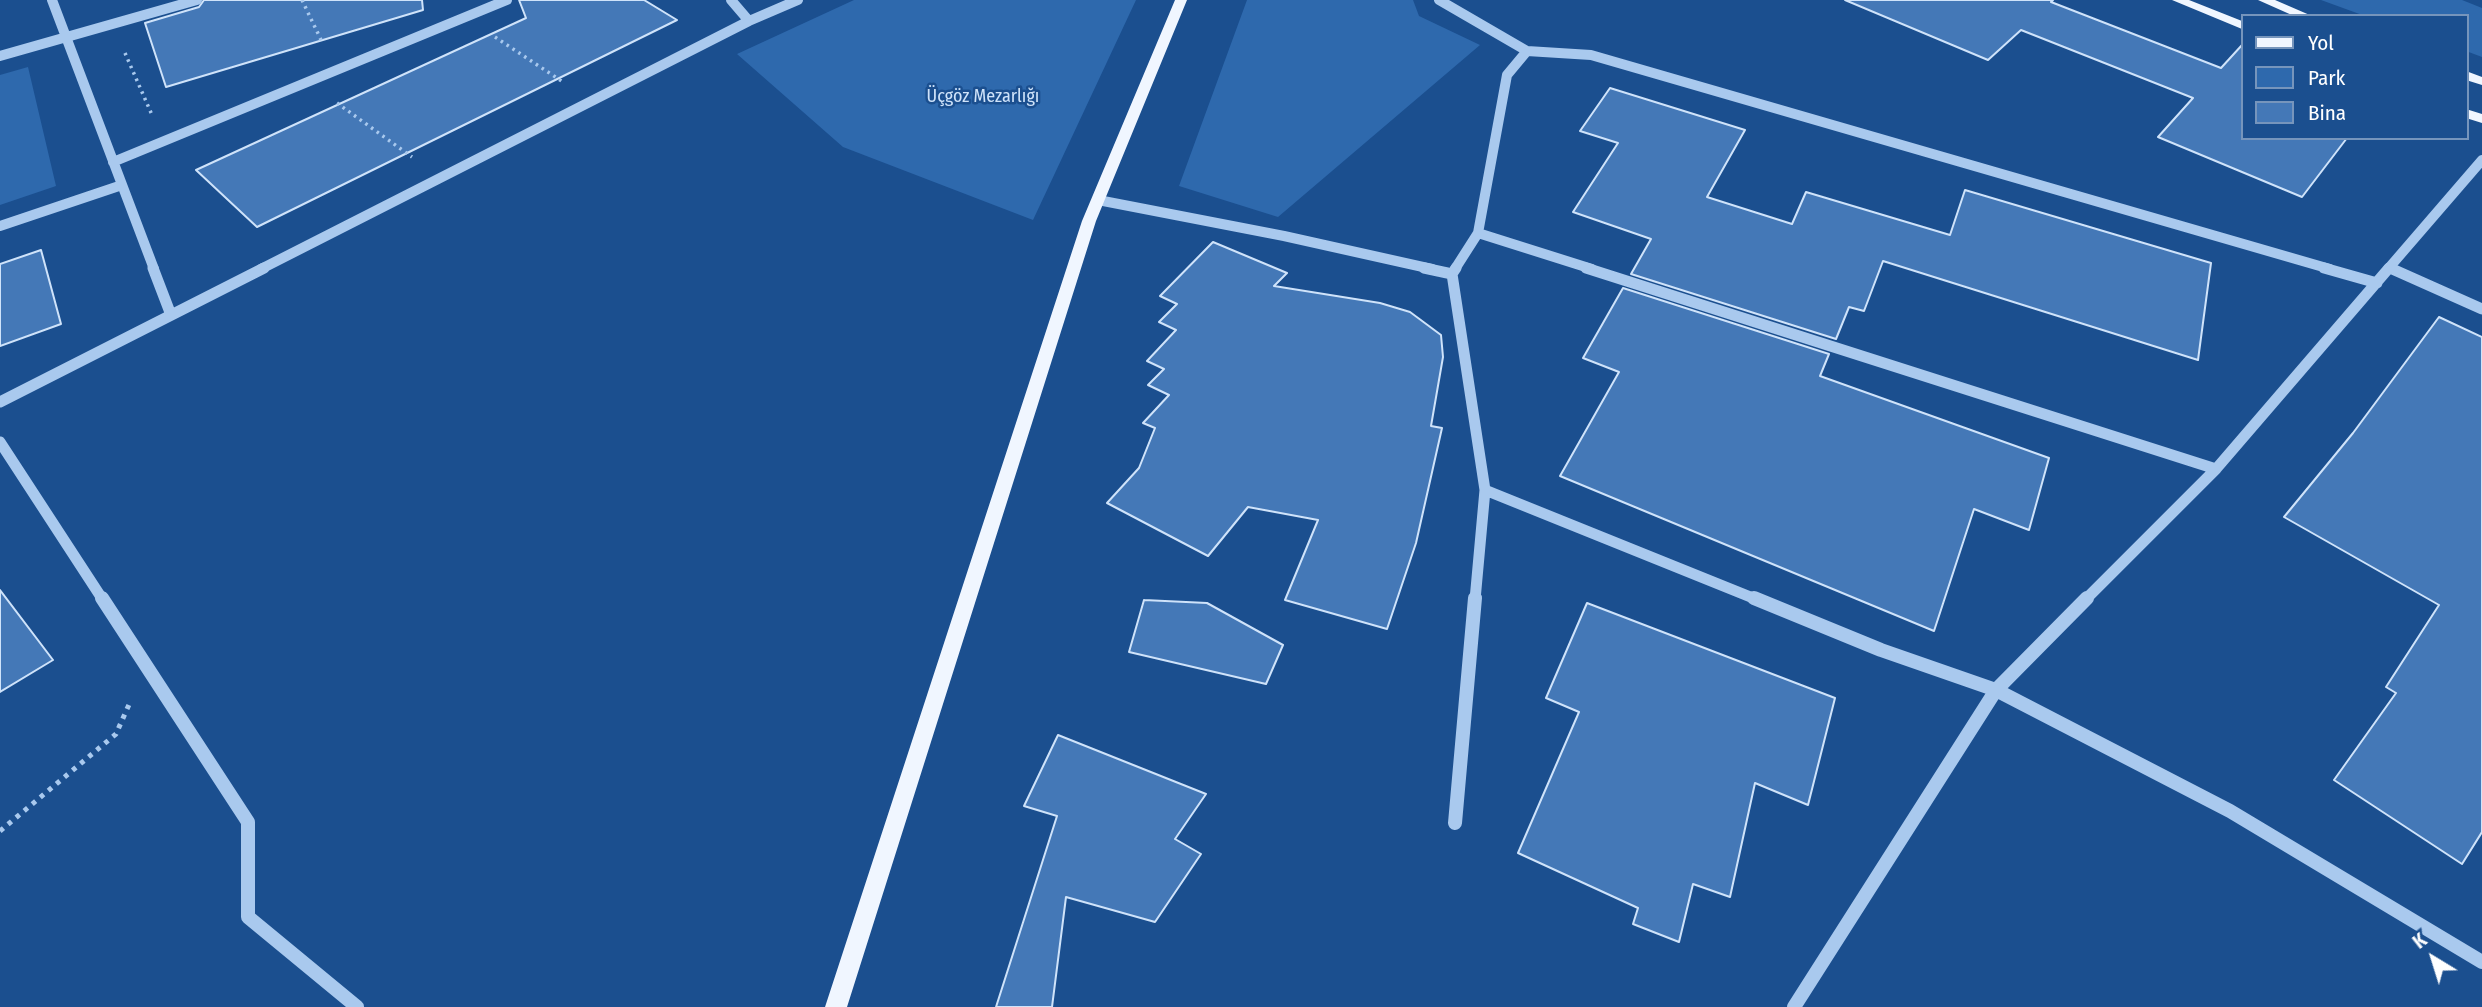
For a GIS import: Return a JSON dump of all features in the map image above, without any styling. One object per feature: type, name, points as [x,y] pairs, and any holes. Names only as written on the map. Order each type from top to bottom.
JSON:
[{"type":"main road","points":[[836,1007],[1098,200],[1181,0]]},
{"type":"main road","points":[[2178,0],[2240,24]]},
{"type":"main road","points":[[2264,0],[2301,14]]},
{"type":"street","points":[[52,0],[171,315]]},
{"type":"street","points":[[0,56],[197,0]]},
{"type":"street","points":[[113,162],[507,0]]},
{"type":"street","points":[[730,0],[749,21]]},
{"type":"street","points":[[0,402],[749,21],[798,0]]},
{"type":"street","points":[[1440,0],[1446,6],[1527,51],[1591,55],[2377,283]]},
{"type":"street","points":[[1455,823],[1485,490],[1452,274],[1478,233],[1507,75],[1527,51]]},
{"type":"street","points":[[1794,1007],[1996,690],[2216,469],[2482,160]]},
{"type":"street","points":[[0,226],[122,185]]},
{"type":"street","points":[[1098,200],[1284,236],[1452,274]]},
{"type":"street","points":[[1478,233],[2216,469]]},
{"type":"street","points":[[2389,268],[2482,309]]},
{"type":"street","points":[[0,442],[248,822],[247,917],[356,1007]]},
{"type":"street","points":[[1485,490],[1881,650],[1996,690],[2230,811],[2482,962]]},
{"type":"path","points":[[302,0],[335,70]]},
{"type":"path","points":[[464,18],[566,84]]},
{"type":"path","points":[[123,48],[163,141]]},
{"type":"path","points":[[308,82],[414,159]]},
{"type":"path","points":[[0,831],[116,734],[147,668]]},
{"type":"green space","name":"Üçgöz Mezarlığı","points":[[854,0],[1136,0],[1033,220],[843,147],[737,54]]},
{"type":"green space","points":[[1247,0],[1413,0],[1419,16],[1480,45],[1278,217],[1179,186]]},
{"type":"green space","points":[[2321,0],[2462,0],[2482,8],[2482,57],[2468,52],[2468,14],[2360,14]]},
{"type":"green space","points":[[28,67],[56,186],[0,205],[0,75]]},
{"type":"building","points":[[204,0],[422,0],[423,10],[166,87],[145,23],[199,7]]},
{"type":"building","points":[[519,0],[644,0],[677,20],[257,227],[196,170],[526,18]]},
{"type":"building","points":[[1845,0],[2053,0],[2051,2],[2221,68],[2240,47],[2240,140],[2345,140],[2302,197],[2158,137],[2193,98],[2021,30],[1988,60]]},
{"type":"building","points":[[1610,88],[1745,130],[1707,197],[1792,224],[1806,192],[1950,235],[1965,190],[2211,263],[2198,360],[1883,261],[1864,311],[1849,307],[1836,339],[1631,274],[1651,239],[1573,212],[1618,143],[1580,131]]},
{"type":"building","points":[[1213,242],[1287,273],[1274,286],[1380,303],[1410,312],[1441,335],[1443,357],[1431,426],[1442,428],[1416,543],[1387,629],[1285,600],[1318,520],[1248,507],[1208,556],[1107,503],[1139,468],[1155,428],[1143,423],[1169,395],[1148,385],[1164,369],[1147,361],[1176,330],[1159,322],[1177,304],[1160,296]]},
{"type":"building","points":[[41,250],[61,324],[0,346],[0,264]]},
{"type":"building","points":[[1623,288],[1829,354],[1820,376],[2049,458],[2029,530],[1974,509],[1934,631],[1560,476],[1619,372],[1583,358]]},
{"type":"building","points":[[2439,317],[2482,337],[2482,832],[2462,864],[2334,780],[2396,693],[2386,687],[2439,605],[2284,517],[2353,433]]},
{"type":"building","points":[[0,590],[53,660],[0,692]]},
{"type":"building","points":[[1144,600],[1207,603],[1283,645],[1266,684],[1129,652]]},
{"type":"building","points":[[1587,603],[1835,698],[1808,805],[1755,783],[1730,897],[1693,884],[1679,942],[1633,924],[1638,908],[1518,853],[1579,712],[1546,698]]},
{"type":"building","points":[[1058,735],[1206,794],[1175,839],[1201,854],[1155,922],[1066,897],[1052,1007],[996,1007],[1057,816],[1024,806]]}]
